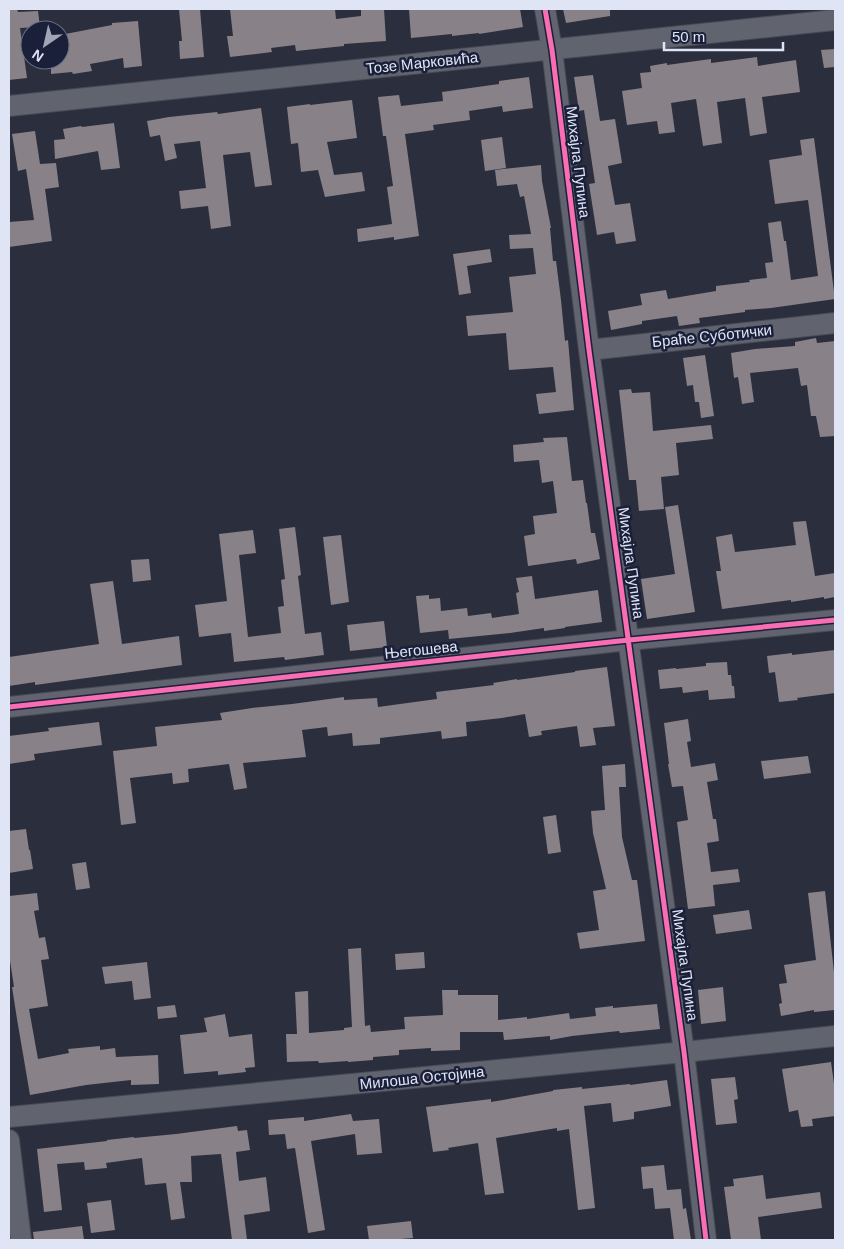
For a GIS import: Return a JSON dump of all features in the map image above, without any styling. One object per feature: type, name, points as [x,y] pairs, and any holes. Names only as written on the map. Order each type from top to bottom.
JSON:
[{"type":"street","name":"Михајла Пупина","points":[[545,9],[552,50],[589,350],[684,1052],[706,1240]]},
{"type":"street","name":"Тозе Марковића","points":[[9,106],[835,20]]},
{"type":"street","name":"Браће Суботички","points":[[589,350],[835,323]]},
{"type":"street","name":"Његошева","points":[[9,706],[835,620]]},
{"type":"street","name":"Милоша Остојина","points":[[9,1117],[835,1036]]},
{"type":"street","points":[[9,1140],[21,1240]]},
{"type":"building","points":[[9,9],[17,9],[18,12],[38,11],[39,20],[20,20],[20,70],[26,70],[27,78],[9,80]]},
{"type":"building","points":[[179,9],[200,9],[204,57],[180,59],[179,41],[182,41]]},
{"type":"building","points":[[230,9],[335,9],[336,19],[361,16],[361,10],[365,9],[384,9],[386,41],[344,44],[344,46],[296,51],[295,45],[271,48],[272,52],[230,57],[227,36],[233,36]]},
{"type":"building","points":[[409,9],[520,9],[523,27],[479,34],[452,36],[452,34],[411,38]]},
{"type":"building","points":[[563,9],[610,9],[610,16],[566,23]]},
{"type":"building","points":[[138,21],[142,66],[124,68],[123,58],[90,64],[92,71],[73,74],[72,72],[51,74],[51,70],[70,70],[70,33],[112,25],[112,23]]},
{"type":"building","points":[[835,49],[835,67],[824,68],[821,50]]},
{"type":"building","points":[[757,57],[758,66],[796,60],[800,92],[762,97],[767,133],[750,136],[745,98],[717,102],[722,143],[703,146],[696,99],[671,103],[675,132],[659,134],[657,121],[627,125],[622,91],[642,88],[640,73],[651,72],[650,66],[711,59],[711,63]]},
{"type":"building","points":[[593,75],[600,121],[615,119],[622,163],[608,166],[615,205],[630,203],[636,241],[616,244],[614,232],[597,235],[589,184],[595,183],[584,110],[579,111],[574,77]]},
{"type":"building","points":[[529,77],[533,108],[503,112],[502,106],[469,111],[470,120],[433,125],[434,130],[405,134],[419,236],[394,240],[394,237],[358,242],[357,229],[392,224],[387,187],[393,186],[386,136],[383,136],[378,97],[399,95],[401,106],[443,101],[442,92],[499,84],[499,81]]},
{"type":"building","points":[[352,100],[357,138],[327,142],[334,175],[362,172],[365,191],[325,197],[318,170],[301,172],[298,143],[291,144],[287,107]]},
{"type":"building","points":[[261,108],[272,185],[255,187],[250,152],[223,155],[231,226],[211,229],[208,206],[181,209],[179,191],[206,188],[200,141],[174,144],[177,158],[165,161],[160,135],[150,137],[147,121]]},
{"type":"building","points":[[114,123],[120,168],[101,170],[98,151],[55,159],[54,140],[65,139],[63,129]]},
{"type":"building","points":[[35,131],[40,164],[56,163],[59,187],[45,189],[52,241],[9,247],[9,222],[34,220],[26,169],[18,171],[12,134]]},
{"type":"building","points":[[502,137],[506,168],[485,171],[481,140]]},
{"type":"building","points":[[814,138],[835,299],[745,310],[745,312],[699,318],[700,323],[679,326],[677,316],[642,321],[642,324],[611,330],[608,311],[642,305],[640,294],[666,290],[668,299],[716,291],[716,286],[767,278],[765,263],[773,262],[768,223],[781,221],[784,241],[786,241],[791,280],[818,276],[808,200],[775,204],[769,160],[802,155],[800,140]]},
{"type":"building","points":[[541,165],[542,181],[551,228],[553,261],[556,261],[565,341],[568,340],[574,410],[539,414],[536,394],[556,392],[553,367],[509,370],[506,333],[468,336],[466,316],[513,312],[509,277],[536,274],[533,248],[510,249],[509,235],[531,234],[524,196],[520,197],[517,184],[497,186],[495,170]]},
{"type":"building","points":[[490,249],[492,262],[467,266],[471,293],[459,295],[453,254]]},
{"type":"building","points":[[816,338],[817,343],[835,341],[835,436],[820,437],[816,416],[811,416],[807,385],[801,386],[798,368],[750,373],[754,402],[742,404],[738,377],[734,378],[731,353],[795,346],[795,342]]},
{"type":"building","points":[[705,355],[714,416],[701,418],[699,402],[695,402],[693,385],[687,386],[683,358]]},
{"type":"building","points":[[631,389],[632,393],[650,392],[653,431],[711,425],[713,439],[676,443],[679,475],[661,477],[664,509],[639,511],[636,480],[629,480],[619,390]]},
{"type":"building","points":[[567,437],[572,481],[583,480],[591,533],[595,533],[600,559],[577,564],[576,559],[528,566],[524,536],[535,534],[533,516],[557,513],[553,481],[542,483],[539,460],[514,462],[513,445],[544,442],[543,438]]},
{"type":"building","points":[[678,505],[695,612],[647,619],[641,579],[675,574],[665,507]]},
{"type":"building","points":[[806,521],[815,576],[835,573],[835,597],[791,602],[791,600],[722,609],[716,571],[721,571],[716,537],[732,534],[735,552],[796,545],[793,522]]},
{"type":"building","points":[[295,527],[301,575],[298,576],[305,634],[321,632],[324,655],[285,660],[284,657],[234,662],[231,633],[199,637],[195,605],[227,601],[219,534],[253,530],[256,553],[239,555],[248,637],[281,633],[278,607],[284,606],[281,580],[285,579],[279,529]]},
{"type":"building","points":[[341,535],[349,602],[331,605],[323,537]]},
{"type":"building","points":[[149,559],[151,580],[133,582],[131,560]]},
{"type":"building","points":[[532,576],[535,599],[598,590],[602,622],[544,631],[544,628],[449,639],[448,630],[420,633],[416,596],[429,595],[429,599],[440,598],[441,611],[467,608],[468,616],[491,613],[492,618],[519,614],[516,593],[519,592],[516,578]]},
{"type":"building","points":[[113,581],[122,644],[179,636],[182,665],[35,685],[35,682],[9,686],[9,657],[99,644],[90,584]]},
{"type":"building","points":[[384,621],[387,647],[350,651],[347,625]]},
{"type":"building","points":[[835,650],[835,693],[779,702],[775,672],[769,673],[767,656]]},
{"type":"building","points":[[727,662],[728,675],[731,675],[735,698],[709,700],[708,690],[683,693],[682,687],[660,689],[658,670],[706,666],[706,663]]},
{"type":"building","points":[[607,667],[615,726],[593,728],[596,745],[580,747],[577,726],[541,731],[542,735],[529,737],[525,714],[466,722],[467,736],[442,739],[441,731],[380,738],[380,744],[353,746],[352,733],[328,736],[327,727],[302,730],[306,757],[243,763],[247,788],[234,790],[229,764],[188,769],[189,782],[173,784],[172,773],[130,778],[136,823],[121,825],[113,751],[157,746],[155,727],[222,720],[220,713],[344,697],[344,700],[377,698],[378,707],[437,699],[436,692]]},
{"type":"building","points":[[688,719],[691,741],[687,742],[691,767],[715,763],[718,780],[707,782],[719,841],[707,843],[711,872],[738,869],[740,882],[713,885],[715,906],[688,909],[677,822],[688,820],[683,786],[672,787],[664,723]]},
{"type":"building","points":[[99,722],[102,745],[34,754],[35,760],[9,764],[9,736],[49,731],[48,728]]},
{"type":"building","points":[[808,756],[811,773],[764,779],[761,761]]},
{"type":"building","points":[[625,764],[626,787],[619,787],[622,837],[632,880],[637,880],[645,941],[580,949],[577,933],[599,930],[593,891],[606,889],[593,833],[591,811],[605,810],[602,766]]},
{"type":"building","points":[[556,815],[561,852],[548,854],[543,817]]},
{"type":"building","points":[[26,829],[33,869],[9,873],[9,831]]},
{"type":"building","points":[[86,862],[90,888],[76,890],[72,864]]},
{"type":"building","points":[[825,891],[835,981],[835,1010],[814,1012],[814,1010],[781,1016],[779,1004],[782,1003],[779,984],[787,983],[784,965],[816,960],[808,893]]},
{"type":"building","points":[[37,893],[39,910],[34,911],[39,938],[45,937],[49,959],[41,960],[48,1006],[29,1009],[38,1059],[69,1053],[68,1049],[100,1046],[100,1050],[115,1048],[116,1057],[158,1055],[159,1084],[131,1085],[131,1080],[86,1085],[30,1095],[12,987],[14,987],[9,954],[9,896]]},
{"type":"building","points":[[749,910],[752,929],[716,934],[713,915]]},
{"type":"building","points":[[361,948],[365,1026],[370,1025],[371,1032],[405,1029],[404,1017],[443,1015],[442,990],[458,990],[458,995],[498,995],[498,1020],[527,1017],[527,1019],[569,1013],[570,1019],[596,1016],[595,1008],[657,1004],[660,1029],[620,1033],[619,1031],[550,1040],[550,1036],[504,1040],[503,1032],[460,1032],[460,1050],[431,1051],[431,1048],[399,1050],[399,1055],[373,1057],[373,1060],[348,1062],[287,1062],[286,1034],[297,1034],[295,992],[308,991],[309,1033],[344,1030],[344,1028],[352,1027],[348,949]]},
{"type":"building","points":[[424,952],[425,968],[396,970],[395,954]]},
{"type":"building","points":[[147,962],[151,998],[134,1000],[132,981],[105,984],[102,967]]},
{"type":"building","points":[[723,987],[726,1021],[701,1024],[698,990]]},
{"type":"building","points":[[175,1005],[177,1017],[158,1019],[157,1007]]},
{"type":"building","points":[[225,1014],[229,1037],[252,1034],[255,1067],[245,1068],[246,1072],[218,1075],[218,1071],[184,1074],[180,1035],[207,1032],[204,1018]]},
{"type":"building","points":[[831,1062],[835,1091],[835,1116],[812,1119],[813,1126],[801,1127],[798,1110],[789,1112],[782,1069]]},
{"type":"building","points":[[735,1077],[738,1099],[734,1100],[737,1123],[716,1125],[711,1079]]},
{"type":"building","points":[[667,1080],[671,1106],[634,1112],[634,1119],[613,1122],[611,1103],[584,1106],[595,1208],[578,1210],[569,1129],[557,1131],[557,1128],[496,1138],[504,1193],[485,1195],[478,1143],[433,1152],[426,1107],[491,1099],[491,1102],[553,1090],[630,1085]]},
{"type":"building","points":[[351,1114],[353,1121],[379,1119],[382,1153],[357,1155],[355,1134],[311,1141],[325,1230],[308,1233],[295,1148],[287,1149],[285,1134],[269,1135],[268,1120],[304,1117],[304,1121]]},
{"type":"building","points":[[237,1126],[238,1131],[247,1130],[250,1150],[236,1152],[239,1181],[266,1177],[270,1211],[244,1215],[247,1240],[232,1240],[221,1154],[191,1156],[192,1182],[180,1182],[185,1218],[171,1220],[166,1183],[145,1185],[142,1158],[106,1163],[107,1168],[85,1170],[84,1162],[57,1164],[62,1210],[44,1212],[37,1149]]},
{"type":"building","points":[[664,1165],[667,1190],[681,1189],[683,1209],[686,1208],[691,1240],[674,1240],[670,1208],[655,1209],[653,1188],[643,1189],[641,1167]]},
{"type":"building","points":[[763,1175],[766,1199],[820,1192],[822,1208],[758,1217],[761,1240],[731,1240],[724,1187],[734,1186],[733,1179]]},
{"type":"building","points":[[111,1200],[115,1230],[91,1233],[87,1203]]},
{"type":"building","points":[[411,1221],[413,1238],[369,1240],[367,1226]]},
{"type":"building","points":[[82,1226],[84,1240],[34,1240],[33,1232]]},
{"type":"cycle path","points":[[545,9],[552,50],[589,350],[684,1052],[706,1240]]},
{"type":"cycle path","points":[[9,707],[629,640],[835,620]]}]
